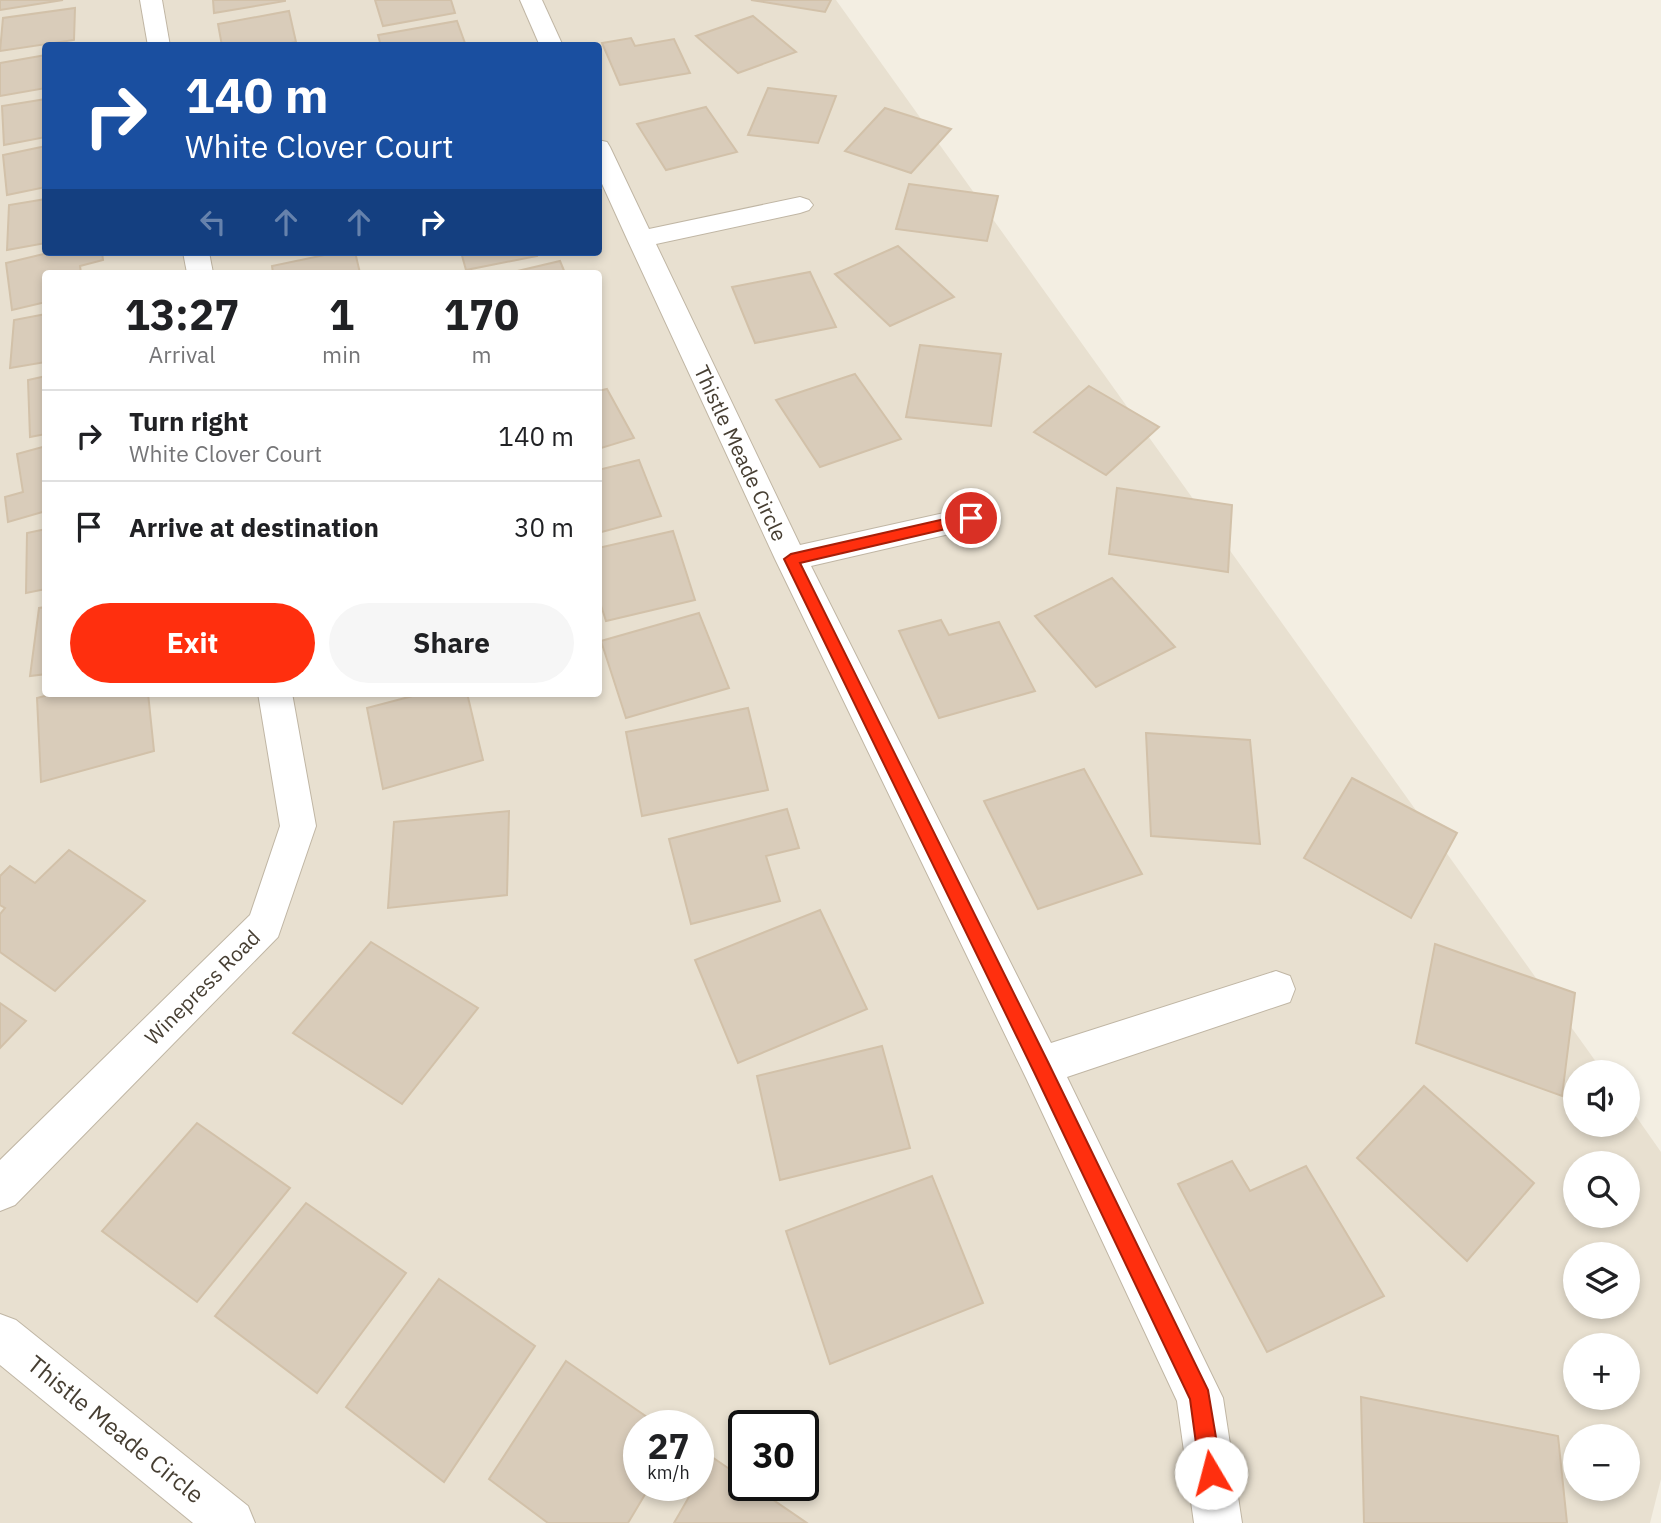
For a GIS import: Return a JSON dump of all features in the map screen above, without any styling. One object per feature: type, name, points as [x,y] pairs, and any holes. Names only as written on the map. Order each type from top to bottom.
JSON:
[{"type":"street","points":[[151,0],[158,42]]},
{"type":"street","points":[[540,2],[551,42]]},
{"type":"street","name":"Thistle Meade Circle","points":[[602,156],[791,559],[1041,1066],[1200,1398],[1218,1523]]},
{"type":"street","points":[[640,239],[800,205]]},
{"type":"street","points":[[791,559],[971,518]]},
{"type":"street","name":"Winepress Road","points":[[0,1190],[265,925],[298,825],[276,697]]},
{"type":"street","points":[[1041,1066],[1276,989]]},
{"type":"street","name":"Thistle Meade Circle","points":[[0,1336],[231,1523]]},
{"type":"shaded area","points":[[0,0],[836,0],[1595,1060],[1563,1060],[1563,1137],[1640,1137],[1640,1122],[1661,1152],[1661,1479],[1650,1523],[0,1523]]},
{"type":"building","points":[[0,0],[63,0],[0,10]]},
{"type":"building","points":[[213,0],[285,0],[285,1],[214,13]]},
{"type":"building","points":[[375,0],[451,0],[455,13],[383,26]]},
{"type":"building","points":[[751,0],[831,0],[825,12]]},
{"type":"building","points":[[75,8],[74,40],[42,42],[42,45],[0,51],[3,18]]},
{"type":"building","points":[[289,11],[296,42],[221,42],[218,24]]},
{"type":"building","points":[[753,16],[796,52],[738,73],[696,36]]},
{"type":"building","points":[[457,21],[465,42],[380,42],[378,35]]},
{"type":"building","points":[[631,38],[635,46],[674,39],[690,73],[620,85],[602,43]]},
{"type":"building","points":[[42,56],[42,89],[0,96],[0,63]]},
{"type":"building","points":[[768,88],[836,96],[818,143],[748,135]]},
{"type":"building","points":[[42,100],[42,138],[4,145],[2,106]]},
{"type":"building","points":[[706,107],[737,152],[666,170],[637,124]]},
{"type":"building","points":[[885,108],[951,129],[911,173],[845,151]]},
{"type":"building","points":[[42,147],[42,188],[7,195],[3,155]]},
{"type":"building","points":[[909,184],[998,196],[987,241],[896,229]]},
{"type":"building","points":[[42,200],[42,244],[7,250],[9,205]]},
{"type":"building","points":[[898,246],[954,297],[890,326],[835,274]]},
{"type":"building","points":[[42,254],[102,256],[103,260],[80,266],[81,270],[42,270],[42,303],[12,310],[6,263]]},
{"type":"building","points":[[320,256],[356,256],[359,270],[273,270],[272,266]]},
{"type":"building","points":[[462,256],[537,256],[466,270]]},
{"type":"building","points":[[560,261],[564,270],[522,270]]},
{"type":"building","points":[[810,272],[836,327],[755,343],[732,287]]},
{"type":"building","points":[[42,315],[42,363],[10,368],[14,320]]},
{"type":"building","points":[[920,345],[1001,354],[991,426],[906,417]]},
{"type":"building","points":[[855,374],[901,439],[820,467],[776,400]]},
{"type":"building","points":[[42,377],[42,435],[30,437],[28,380]]},
{"type":"building","points":[[1089,386],[1159,427],[1106,475],[1034,432]]},
{"type":"building","points":[[607,389],[634,438],[602,448],[602,390]]},
{"type":"building","points":[[42,447],[42,512],[8,522],[5,497],[23,492],[17,454]]},
{"type":"building","points":[[639,460],[661,516],[602,532],[602,469]]},
{"type":"building","points":[[1117,488],[1232,505],[1228,572],[1109,554]]},
{"type":"building","points":[[42,530],[42,590],[26,593],[27,533]]},
{"type":"building","points":[[673,531],[695,600],[606,621],[602,608],[602,547]]},
{"type":"building","points":[[1112,578],[1175,647],[1096,687],[1035,616]]},
{"type":"building","points":[[39,608],[42,608],[42,674],[30,676]]},
{"type":"building","points":[[699,613],[729,688],[626,718],[602,641]]},
{"type":"building","points":[[941,620],[949,635],[999,622],[1035,691],[939,718],[899,631]]},
{"type":"building","points":[[148,697],[154,751],[41,782],[37,698]]},
{"type":"building","points":[[409,697],[468,697],[483,760],[383,789],[367,708]]},
{"type":"building","points":[[748,708],[768,790],[642,816],[626,732]]},
{"type":"building","points":[[1146,733],[1250,740],[1260,844],[1151,836]]},
{"type":"building","points":[[1084,769],[1142,874],[1038,909],[984,801]]},
{"type":"building","points":[[1352,778],[1457,833],[1411,918],[1304,858]]},
{"type":"building","points":[[787,809],[799,848],[766,856],[780,901],[691,924],[669,839]]},
{"type":"building","points":[[509,811],[507,895],[388,908],[394,822]]},
{"type":"building","points":[[69,850],[145,901],[55,991],[0,952],[0,914],[5,908],[0,905],[0,876],[10,866],[35,883]]},
{"type":"building","points":[[820,910],[867,1009],[738,1063],[695,960]]},
{"type":"building","points":[[371,942],[478,1008],[402,1104],[293,1033]]},
{"type":"building","points":[[1435,944],[1575,993],[1567,1060],[1563,1060],[1562,1096],[1416,1043]]},
{"type":"building","points":[[0,1003],[26,1021],[0,1048]]},
{"type":"building","points":[[882,1046],[910,1148],[780,1180],[757,1076]]},
{"type":"building","points":[[1424,1086],[1534,1183],[1467,1261],[1357,1158]]},
{"type":"building","points":[[197,1123],[290,1188],[197,1302],[102,1231]]},
{"type":"building","points":[[1232,1161],[1250,1191],[1306,1166],[1384,1296],[1267,1352],[1178,1184]]},
{"type":"building","points":[[932,1176],[983,1303],[830,1364],[786,1231]]},
{"type":"building","points":[[306,1203],[406,1273],[317,1393],[215,1316]]},
{"type":"building","points":[[439,1279],[535,1346],[444,1482],[346,1407]]},
{"type":"building","points":[[566,1361],[637,1410],[623,1410],[623,1501],[641,1501],[628,1523],[548,1523],[489,1479]]},
{"type":"building","points":[[1361,1397],[1558,1436],[1567,1523],[1364,1523]]},
{"type":"building","points":[[714,1458],[728,1468],[728,1501],[775,1501],[807,1523],[674,1523],[687,1501],[714,1501]]},
{"type":"route","points":[[971,518],[791,559],[1041,1066],[1200,1398],[1211,1473]]}]
